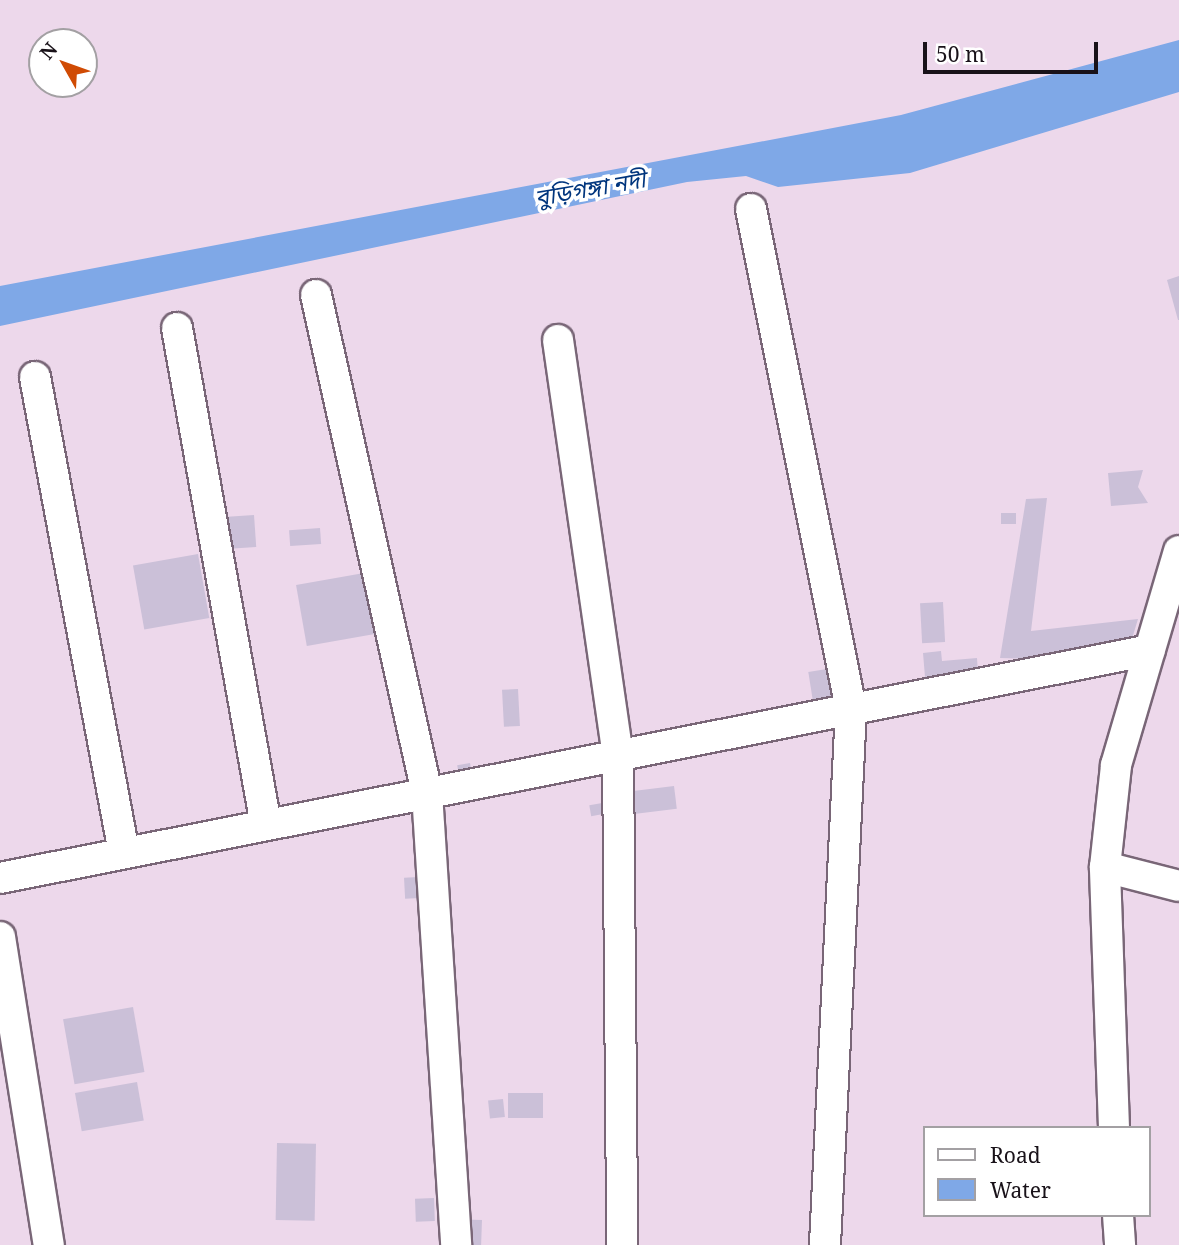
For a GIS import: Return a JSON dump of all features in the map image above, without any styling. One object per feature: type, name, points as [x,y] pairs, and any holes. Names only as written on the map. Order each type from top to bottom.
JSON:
[{"type":"street","points":[[751,209],[851,709],[825,1245]]},
{"type":"street","points":[[316,295],[427,793],[456,1245]]},
{"type":"street","points":[[177,328],[266,825]]},
{"type":"street","points":[[558,340],[618,755],[622,1245]]},
{"type":"street","points":[[35,377],[124,853]]},
{"type":"street","points":[[1114,1126],[1105,867],[1116,765],[1179,551]]},
{"type":"street","points":[[0,877],[1150,650]]},
{"type":"street","points":[[1105,867],[1179,886]]},
{"type":"street","points":[[0,937],[49,1245]]},
{"type":"street","points":[[1118,1217],[1120,1245]]},
{"type":"water","name":"বুড়িগঙ্গা নদী","points":[[1179,40],[1179,92],[910,173],[778,187],[746,176],[687,182],[0,326],[0,286],[901,115]]},
{"type":"building","points":[[1179,276],[1179,320],[1178,320],[1167,280]]},
{"type":"building","points":[[1143,470],[1138,487],[1148,503],[1111,506],[1108,473]]},
{"type":"building","points":[[1047,498],[1031,631],[1138,619],[1125,662],[1000,658],[1026,499]]},
{"type":"building","points":[[1001,513],[1016,513],[1016,524],[1001,524]]},
{"type":"building","points":[[254,515],[256,547],[222,549],[220,517]]},
{"type":"building","points":[[320,528],[321,544],[290,546],[289,530]]},
{"type":"building","points":[[198,554],[209,618],[144,629],[133,565]]},
{"type":"building","points":[[364,573],[375,634],[307,646],[296,585]]},
{"type":"building","points":[[943,602],[945,642],[922,643],[920,603]]},
{"type":"building","points":[[941,651],[942,661],[977,658],[978,673],[925,677],[923,653]]},
{"type":"building","points":[[833,668],[840,712],[815,716],[808,672]]},
{"type":"building","points":[[518,689],[520,726],[504,727],[502,690]]},
{"type":"building","points":[[470,763],[473,780],[460,782],[457,765]]},
{"type":"building","points":[[674,786],[677,809],[634,814],[631,791]]},
{"type":"building","points":[[608,802],[610,813],[591,816],[589,805]]},
{"type":"building","points":[[419,877],[420,898],[405,899],[404,878]]},
{"type":"building","points":[[133,1007],[144,1072],[75,1084],[63,1019]]},
{"type":"building","points":[[137,1082],[144,1120],[82,1131],[75,1093]]},
{"type":"building","points":[[508,1093],[543,1093],[543,1118],[508,1118]]},
{"type":"building","points":[[503,1099],[505,1117],[490,1118],[488,1101]]},
{"type":"building","points":[[277,1143],[316,1144],[315,1221],[276,1220]]},
{"type":"building","points":[[434,1198],[435,1221],[416,1222],[415,1199]]},
{"type":"building","points":[[450,1219],[482,1220],[481,1245],[449,1245]]}]
